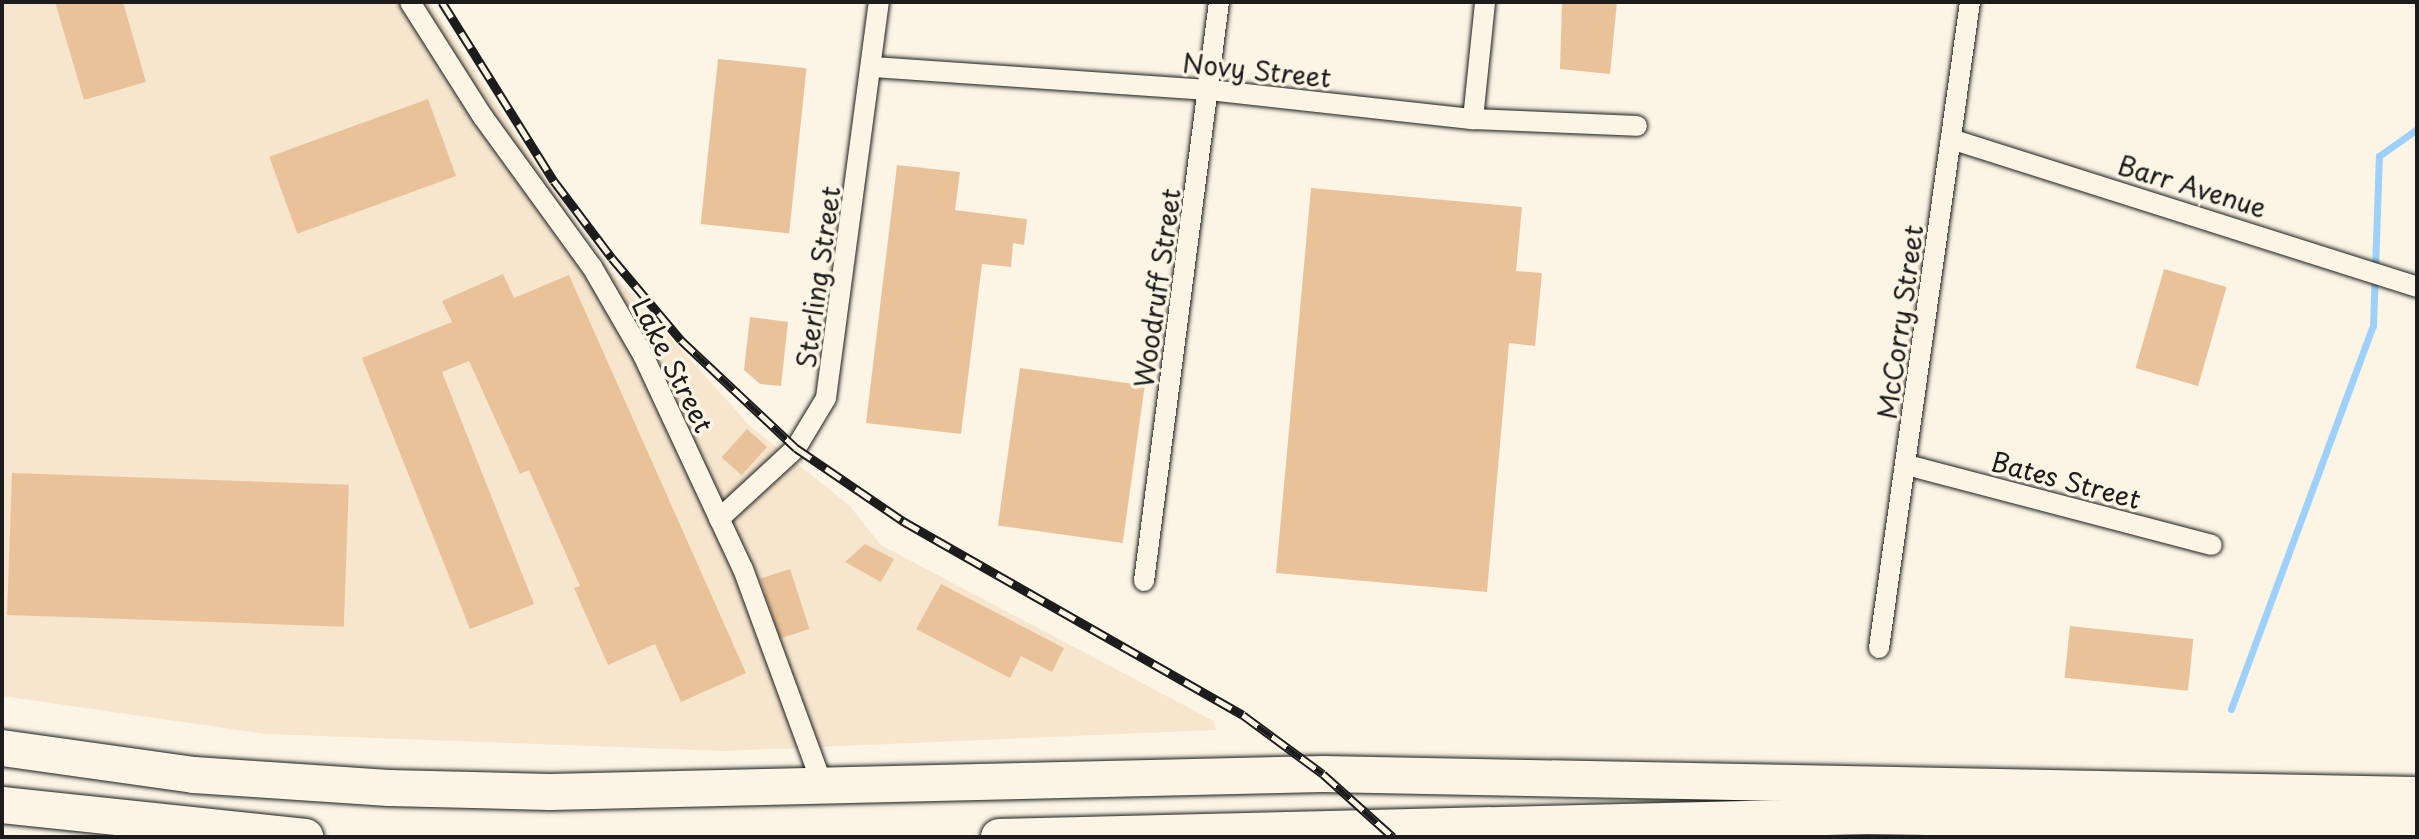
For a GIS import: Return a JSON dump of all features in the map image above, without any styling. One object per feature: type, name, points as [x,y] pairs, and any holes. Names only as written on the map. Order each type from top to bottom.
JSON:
[{"type":"highway","points":[[2,748],[194,775],[389,788],[550,792],[1323,774],[2417,795]]},
{"type":"highway","points":[[2,805],[305,837]]},
{"type":"highway","points":[[999,837],[1868,816],[2417,825]]},
{"type":"street","name":"Lake Street","points":[[410,2],[483,117],[592,267],[643,355],[719,519],[823,786]]},
{"type":"street","name":"Sterling Street","points":[[719,519],[796,448],[826,398],[879,2]]},
{"type":"street","name":"Woodruff Street","points":[[1144,581],[1219,2]]},
{"type":"street","points":[[1473,119],[1485,2]]},
{"type":"street","name":"McCorry Street","points":[[1879,648],[1970,2]]},
{"type":"street","name":"Novy Street","points":[[872,67],[1209,90],[1473,119],[1637,126]]},
{"type":"street","name":"Barr Avenue","points":[[1951,139],[2417,287]]},
{"type":"street","name":"Bates Street","points":[[1907,465],[2212,545]]},
{"type":"shaded area","points":[[2,2],[429,2],[592,251],[751,427],[849,505],[881,545],[1214,721],[1216,730],[726,751],[266,734],[2,696]]},
{"type":"building","points":[[55,2],[123,2],[146,82],[84,100]]},
{"type":"building","points":[[1562,2],[1617,2],[1610,74],[1560,69]]},
{"type":"building","points":[[718,59],[807,68],[789,233],[701,224]]},
{"type":"building","points":[[428,99],[456,176],[297,234],[269,157]]},
{"type":"building","points":[[897,165],[960,172],[955,210],[1027,219],[1024,245],[1013,243],[1011,267],[982,264],[961,434],[866,423]]},
{"type":"building","points":[[1311,188],[1522,207],[1516,271],[1542,273],[1535,346],[1509,343],[1487,592],[1276,573]]},
{"type":"building","points":[[2164,269],[2226,287],[2198,386],[2136,368]]},
{"type":"building","points":[[503,274],[514,298],[569,275],[746,673],[681,702],[655,644],[608,665],[574,588],[580,586],[529,470],[520,474],[469,361],[442,372],[534,604],[470,629],[362,358],[452,322],[442,301]]},
{"type":"building","points":[[750,317],[788,322],[781,386],[760,384],[744,370]]},
{"type":"building","points":[[1020,368],[1145,386],[1123,543],[998,525]]},
{"type":"building","points":[[747,429],[767,447],[742,475],[722,457]]},
{"type":"building","points":[[12,473],[349,485],[344,627],[7,615]]},
{"type":"building","points":[[865,544],[894,559],[881,582],[845,562]]},
{"type":"building","points":[[790,569],[809,629],[780,638],[761,579]]},
{"type":"building","points":[[941,584],[1064,648],[1052,672],[1021,656],[1010,678],[916,629]]},
{"type":"building","points":[[2070,626],[2193,639],[2188,691],[2065,678]]},
{"type":"waterway","points":[[2231,709],[2373,326],[2379,156],[2417,129]]},
{"type":"railway","points":[[442,2],[554,181],[612,258],[681,340],[796,448],[903,521],[1243,715],[1323,774],[1393,837]]}]
